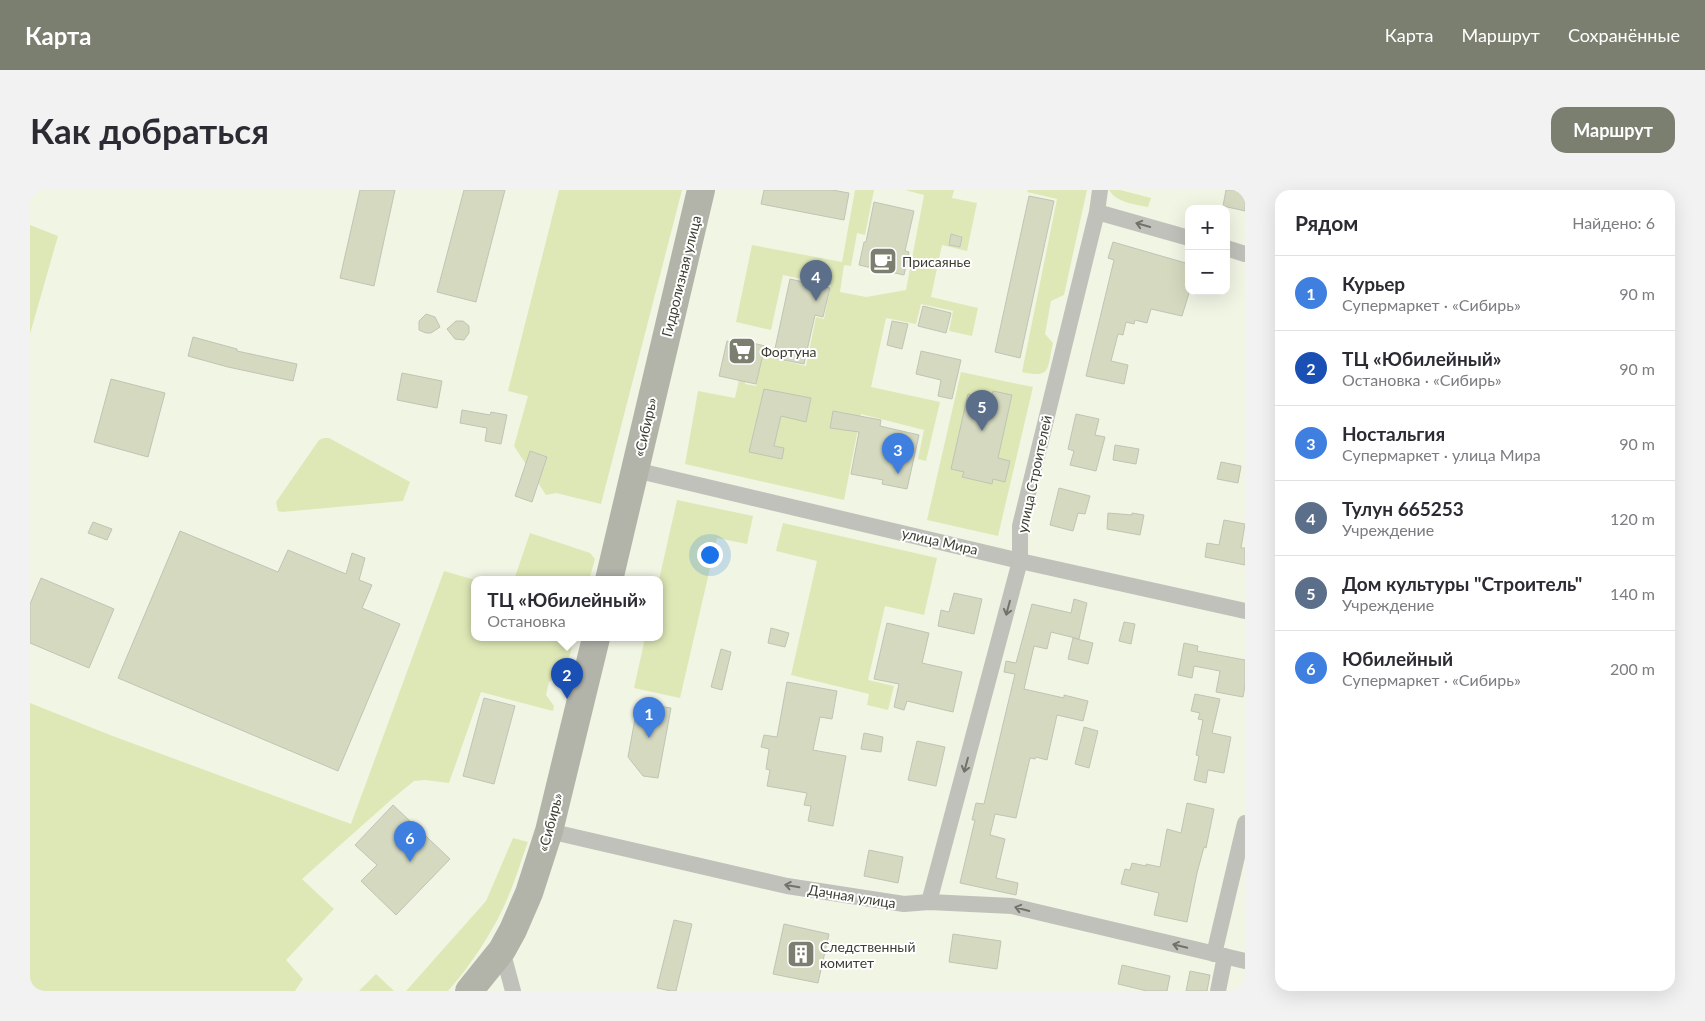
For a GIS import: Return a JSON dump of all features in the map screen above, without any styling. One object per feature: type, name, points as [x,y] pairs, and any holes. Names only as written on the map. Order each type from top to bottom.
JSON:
[{"type":"highway","name":"Гидролизная улица","points":[[660,361],[701,190]]},
{"type":"highway","name":"«Сибирь»","points":[[610,576],[660,361]]},
{"type":"highway","name":"«Сибирь»","points":[[469,991],[502,950],[529,893],[549,831],[595,641]]},
{"type":"street","name":"улица Строителей","points":[[930,902],[1020,560],[1020,526],[1100,190]]},
{"type":"street","points":[[1096,212],[1185,237]]},
{"type":"street","points":[[1230,249],[1245,254]]},
{"type":"street","name":"улица Мира","points":[[635,470],[1245,611]]},
{"type":"street","points":[[1218,991],[1220,955],[1245,823]]},
{"type":"street","name":"Дачная улица","points":[[549,831],[797,887],[904,904],[930,902],[1012,906],[1245,961]]},
{"type":"street","points":[[502,950],[513,991]]},
{"type":"green space","points":[[559,190],[682,190],[601,504],[556,493],[546,495],[514,446],[528,396],[508,391]]},
{"type":"green space","points":[[855,190],[874,190],[865,235],[857,233],[851,266],[844,265],[840,292],[866,297],[906,290],[924,195],[905,190],[954,190],[952,198],[977,203],[967,251],[942,245],[931,297],[978,308],[972,336],[949,331],[953,311],[921,304],[916,324],[886,318],[871,387],[940,402],[926,461],[918,459],[924,430],[861,414],[844,500],[685,464],[698,391],[735,398],[745,352],[806,366],[816,317],[824,319],[831,285],[783,275],[771,330],[736,322],[752,245],[842,262]],"holes":[[[951,234],[962,236],[960,247],[949,245]],[[750,363],[760,366],[756,386],[745,384]],[[786,394],[774,446],[784,448],[750,452]],[[800,396],[811,399],[806,422],[795,419]],[[833,411],[845,413],[843,430],[831,428]]]},
{"type":"green space","points":[[1028,190],[1087,190],[1064,295],[1051,301],[1045,334],[1053,343],[1046,370],[1039,374],[1022,372],[1057,199],[1027,192]]},
{"type":"green space","points":[[1109,190],[1120,190],[1151,198],[1148,207],[1132,204],[1116,198]]},
{"type":"green space","points":[[30,225],[58,236],[30,334]]},
{"type":"green space","points":[[961,372],[1033,387],[998,536],[927,520]]},
{"type":"green space","points":[[329,438],[410,482],[403,501],[278,511],[276,502],[319,440]]},
{"type":"green space","points":[[677,500],[753,516],[747,544],[717,538],[680,698],[634,688],[644,641],[663,641],[663,576],[660,576]]},
{"type":"green space","points":[[783,523],[937,558],[924,615],[885,606],[868,680],[894,686],[888,710],[867,705],[869,694],[791,675],[817,561],[776,551]]},
{"type":"green space","points":[[530,533],[590,553],[595,559],[590,576],[515,576]]},
{"type":"green space","points":[[444,571],[471,579],[471,641],[573,641],[567,663],[560,673],[549,682],[546,695],[554,706],[553,711],[481,692],[449,783],[425,780],[414,781],[302,879],[334,909],[286,960],[303,979],[295,991],[30,991],[30,703],[110,735],[351,824]]},
{"type":"green space","points":[[513,838],[528,842],[503,909],[490,934],[473,959],[448,991],[406,991],[486,901]]},
{"type":"green space","points":[[376,974],[394,991],[359,991]]},
{"type":"building","points":[[360,190],[395,190],[374,286],[340,278]]},
{"type":"building","points":[[464,190],[505,190],[476,302],[437,292]]},
{"type":"building","points":[[764,190],[832,190],[849,193],[844,220],[761,204]]},
{"type":"building","points":[[1226,190],[1245,190],[1245,211],[1230,208],[1230,205],[1223,205]]},
{"type":"building","points":[[1029,196],[1054,201],[1020,358],[995,352]]},
{"type":"building","points":[[874,202],[914,211],[905,251],[909,252],[904,275],[859,265]]},
{"type":"building","points":[[951,234],[962,237],[960,247],[949,245]]},
{"type":"building","points":[[1113,242],[1185,263],[1185,295],[1188,295],[1182,316],[1151,309],[1147,323],[1135,320],[1134,324],[1126,322],[1123,335],[1118,334],[1111,361],[1128,365],[1124,384],[1086,376],[1114,260],[1108,258]]},
{"type":"building","points":[[790,279],[830,288],[823,317],[815,315],[804,364],[773,358]]},
{"type":"building","points":[[923,306],[951,313],[946,333],[918,326]]},
{"type":"building","points":[[426,314],[435,317],[440,327],[431,333],[419,330],[419,321]]},
{"type":"building","points":[[456,321],[463,321],[469,326],[469,333],[464,340],[455,339],[447,329]]},
{"type":"building","points":[[892,321],[908,324],[902,349],[887,345]]},
{"type":"building","points":[[193,337],[237,349],[237,351],[297,364],[293,381],[188,356]]},
{"type":"building","points":[[727,341],[743,345],[744,341],[765,346],[756,384],[719,376]]},
{"type":"building","points":[[921,351],[961,360],[952,399],[938,396],[941,380],[916,374]]},
{"type":"building","points":[[402,373],[442,381],[437,408],[397,400]]},
{"type":"building","points":[[111,379],[165,393],[148,457],[94,442]]},
{"type":"building","points":[[764,389],[811,398],[806,422],[781,416],[774,446],[784,448],[782,459],[749,452]]},
{"type":"building","points":[[993,391],[1012,395],[998,458],[1010,461],[1005,482],[993,479],[992,484],[962,477],[964,472],[951,469],[968,394],[990,399]]},
{"type":"building","points":[[462,410],[490,415],[491,412],[507,415],[501,444],[485,441],[487,428],[460,423]]},
{"type":"building","points":[[833,411],[881,420],[880,426],[919,435],[907,489],[882,484],[883,480],[851,474],[859,432],[830,428]]},
{"type":"building","points":[[1076,414],[1099,419],[1095,435],[1105,437],[1096,471],[1070,465],[1074,451],[1068,449]]},
{"type":"building","points":[[1115,445],[1139,449],[1136,464],[1113,460]]},
{"type":"building","points":[[530,451],[547,457],[532,502],[515,496]]},
{"type":"building","points":[[1221,462],[1241,466],[1238,483],[1217,479]]},
{"type":"building","points":[[1059,488],[1090,496],[1085,514],[1078,513],[1073,531],[1050,525]]},
{"type":"building","points":[[1108,513],[1144,515],[1140,535],[1107,529]]},
{"type":"building","points":[[1224,520],[1245,524],[1241,548],[1245,548],[1245,565],[1205,557],[1207,543],[1219,545]]},
{"type":"building","points":[[93,522],[112,529],[107,540],[88,533]]},
{"type":"building","points":[[180,531],[278,572],[288,550],[346,574],[352,553],[365,558],[359,580],[372,585],[362,608],[400,624],[338,771],[118,678]]},
{"type":"building","points":[[41,578],[114,609],[89,668],[30,643],[30,604]]},
{"type":"building","points":[[954,593],[982,599],[974,634],[938,626],[941,610],[949,612]]},
{"type":"building","points":[[1074,599],[1087,603],[1079,639],[1051,632],[1047,649],[1034,646],[1024,689],[1088,701],[1083,721],[1057,715],[1047,760],[1036,757],[1035,759],[1030,758],[1016,818],[995,814],[990,835],[1005,839],[996,878],[1018,883],[1016,895],[960,883],[975,820],[972,820],[976,803],[984,804],[1015,674],[1004,672],[1006,661],[1016,663],[1032,604],[1071,613]]},
{"type":"building","points":[[1124,622],[1135,624],[1131,644],[1119,641]]},
{"type":"building","points":[[887,623],[929,633],[922,663],[962,672],[953,712],[907,701],[904,710],[894,707],[899,684],[874,679]]},
{"type":"building","points":[[771,628],[789,633],[785,647],[768,643]]},
{"type":"building","points":[[1073,638],[1093,643],[1088,664],[1068,659]]},
{"type":"building","points":[[1184,643],[1198,646],[1197,651],[1245,660],[1243,697],[1216,692],[1220,671],[1194,666],[1192,678],[1178,675]]},
{"type":"building","points":[[721,649],[731,652],[722,690],[711,687]]},
{"type":"building","points":[[787,682],[837,691],[832,719],[820,717],[813,750],[846,756],[833,826],[808,821],[811,806],[804,805],[807,793],[767,786],[770,770],[766,769],[769,749],[761,747],[764,735],[777,737]]},
{"type":"building","points":[[1195,694],[1220,699],[1212,733],[1231,737],[1224,773],[1208,770],[1206,783],[1194,780],[1199,756],[1196,755],[1203,720],[1198,719],[1200,713],[1191,711]]},
{"type":"building","points":[[484,698],[515,706],[494,784],[463,776]]},
{"type":"building","points":[[652,705],[671,708],[658,778],[643,776],[628,757],[635,719]]},
{"type":"building","points":[[1084,727],[1098,731],[1089,768],[1075,764]]},
{"type":"building","points":[[864,733],[883,737],[881,752],[861,749]]},
{"type":"building","points":[[917,741],[945,747],[936,786],[908,780]]},
{"type":"building","points":[[1187,803],[1214,809],[1206,848],[1204,847],[1197,873],[1187,922],[1154,915],[1159,893],[1121,884],[1125,869],[1130,870],[1132,863],[1160,867],[1167,829],[1181,833]]},
{"type":"building","points":[[393,805],[450,859],[396,915],[361,881],[377,865],[355,845]]},
{"type":"building","points":[[869,850],[903,857],[898,883],[864,876]]},
{"type":"building","points":[[674,920],[692,924],[676,991],[671,991],[657,988]]},
{"type":"building","name":"Следственный комитет","points":[[784,924],[829,934],[818,983],[773,974]]},
{"type":"building","points":[[953,934],[1001,941],[997,969],[949,962]]},
{"type":"building","points":[[1122,965],[1170,976],[1167,991],[1147,991],[1118,984]]},
{"type":"building","points":[[1190,971],[1210,975],[1207,991],[1186,991]]},
{"type":"place","name":"Присаянье","points":[[883,261]]},
{"type":"place","name":"Тулун 665253","points":[[816,301]]},
{"type":"place","name":"Фортуна","points":[[742,351]]},
{"type":"place","name":"Дом культуры \"Строитель\"","points":[[982,431]]},
{"type":"place","name":"Ностальгия","points":[[898,474]]},
{"type":"place","name":"ТЦ «Юбилейный»","points":[[567,699]]},
{"type":"place","name":"Курьер","points":[[649,738]]},
{"type":"place","name":"Юбилейный","points":[[410,862]]},
{"type":"place","name":"Следственный комитет","points":[[801,954]]}]
